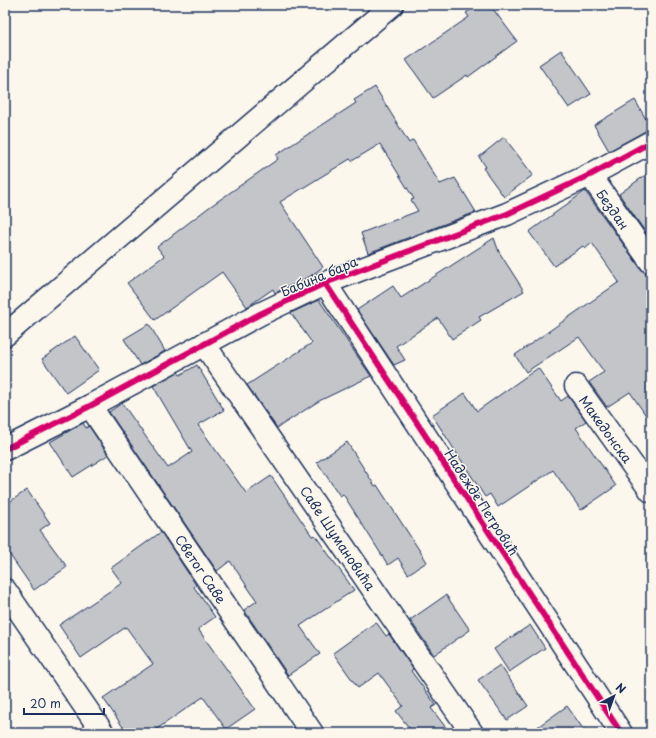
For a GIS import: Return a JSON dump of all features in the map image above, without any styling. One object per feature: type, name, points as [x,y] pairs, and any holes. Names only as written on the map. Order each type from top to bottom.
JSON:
[{"type":"street","points":[[5,335],[392,5]]},
{"type":"street","name":"Бабина бара","points":[[5,449],[90,406],[204,344],[325,283],[507,214],[590,174],[651,142]]},
{"type":"street","name":"Бездан","points":[[590,174],[651,262]]},
{"type":"street","name":"Надежде Петровић","points":[[325,283],[622,733]]},
{"type":"street","name":"Саве Шумановића","points":[[204,344],[472,733]]},
{"type":"street","name":"Македонска","points":[[576,386],[651,491]]},
{"type":"street","name":"Светог Саве","points":[[90,406],[312,733]]},
{"type":"street","points":[[5,590],[103,733]]},
{"type":"building","points":[[477,5],[490,5],[517,41],[468,77],[467,75],[433,98],[406,60],[469,17],[466,13]]},
{"type":"building","points":[[561,50],[591,94],[569,108],[539,65]]},
{"type":"building","points":[[375,87],[409,143],[413,140],[440,184],[455,178],[476,212],[368,253],[361,233],[418,211],[411,200],[414,199],[380,144],[352,161],[350,159],[280,202],[323,267],[309,277],[275,293],[273,289],[247,307],[222,272],[155,320],[127,283],[164,256],[157,247],[208,208],[278,159],[276,155],[356,103],[354,100]]},
{"type":"building","points":[[635,100],[651,128],[609,151],[594,125]]},
{"type":"building","points":[[504,137],[533,175],[504,197],[483,168],[486,167],[479,157]]},
{"type":"building","points":[[651,171],[651,240],[619,194]]},
{"type":"building","points":[[585,191],[641,269],[645,273],[651,274],[651,423],[630,392],[607,407],[589,382],[604,372],[579,337],[526,372],[515,355],[619,282],[592,243],[585,249],[583,246],[554,266],[529,232]]},
{"type":"building","points":[[494,238],[499,252],[524,291],[479,317],[481,320],[452,339],[438,318],[396,346],[405,360],[394,365],[357,310],[393,286],[401,298]]},
{"type":"building","points":[[319,300],[371,376],[319,401],[277,428],[247,385],[312,343],[291,313]]},
{"type":"building","points":[[149,324],[165,351],[140,365],[124,339]]},
{"type":"building","points":[[75,336],[99,370],[66,393],[42,359]]},
{"type":"building","points":[[197,365],[224,410],[198,425],[246,493],[271,476],[312,536],[315,535],[354,590],[300,626],[320,654],[288,675],[244,610],[257,601],[230,561],[217,571],[109,412],[122,403],[168,468],[192,452],[153,386],[178,372],[180,375]]},
{"type":"building","points":[[538,368],[561,401],[568,396],[586,421],[576,428],[616,486],[581,510],[553,470],[498,507],[490,494],[485,497],[432,415],[465,393],[477,411]]},
{"type":"building","points":[[83,423],[86,428],[89,426],[108,455],[73,477],[50,442]]},
{"type":"building","points":[[347,442],[427,562],[408,574],[398,558],[388,565],[343,494],[340,496],[317,462]]},
{"type":"building","points":[[27,490],[50,523],[40,530],[67,567],[34,590],[5,548],[5,505]]},
{"type":"building","points":[[161,532],[196,585],[194,587],[215,617],[198,629],[255,709],[226,729],[203,697],[151,733],[127,733],[103,698],[153,664],[126,627],[81,658],[59,625],[122,583],[111,568]]},
{"type":"building","points":[[446,595],[470,630],[434,655],[410,620]]},
{"type":"building","points":[[376,622],[386,636],[389,634],[413,669],[411,671],[436,705],[431,708],[450,733],[413,733],[396,711],[403,706],[379,673],[358,688],[333,653]]},
{"type":"building","points":[[530,625],[545,648],[509,672],[494,649]]},
{"type":"building","points":[[500,665],[528,706],[507,720],[478,680]]},
{"type":"building","points":[[567,706],[586,733],[529,733]]},
{"type":"cycle path","points":[[5,449],[90,406],[260,314],[325,283],[507,214],[590,175],[651,142]]},
{"type":"cycle path","points":[[325,283],[621,733]]}]
